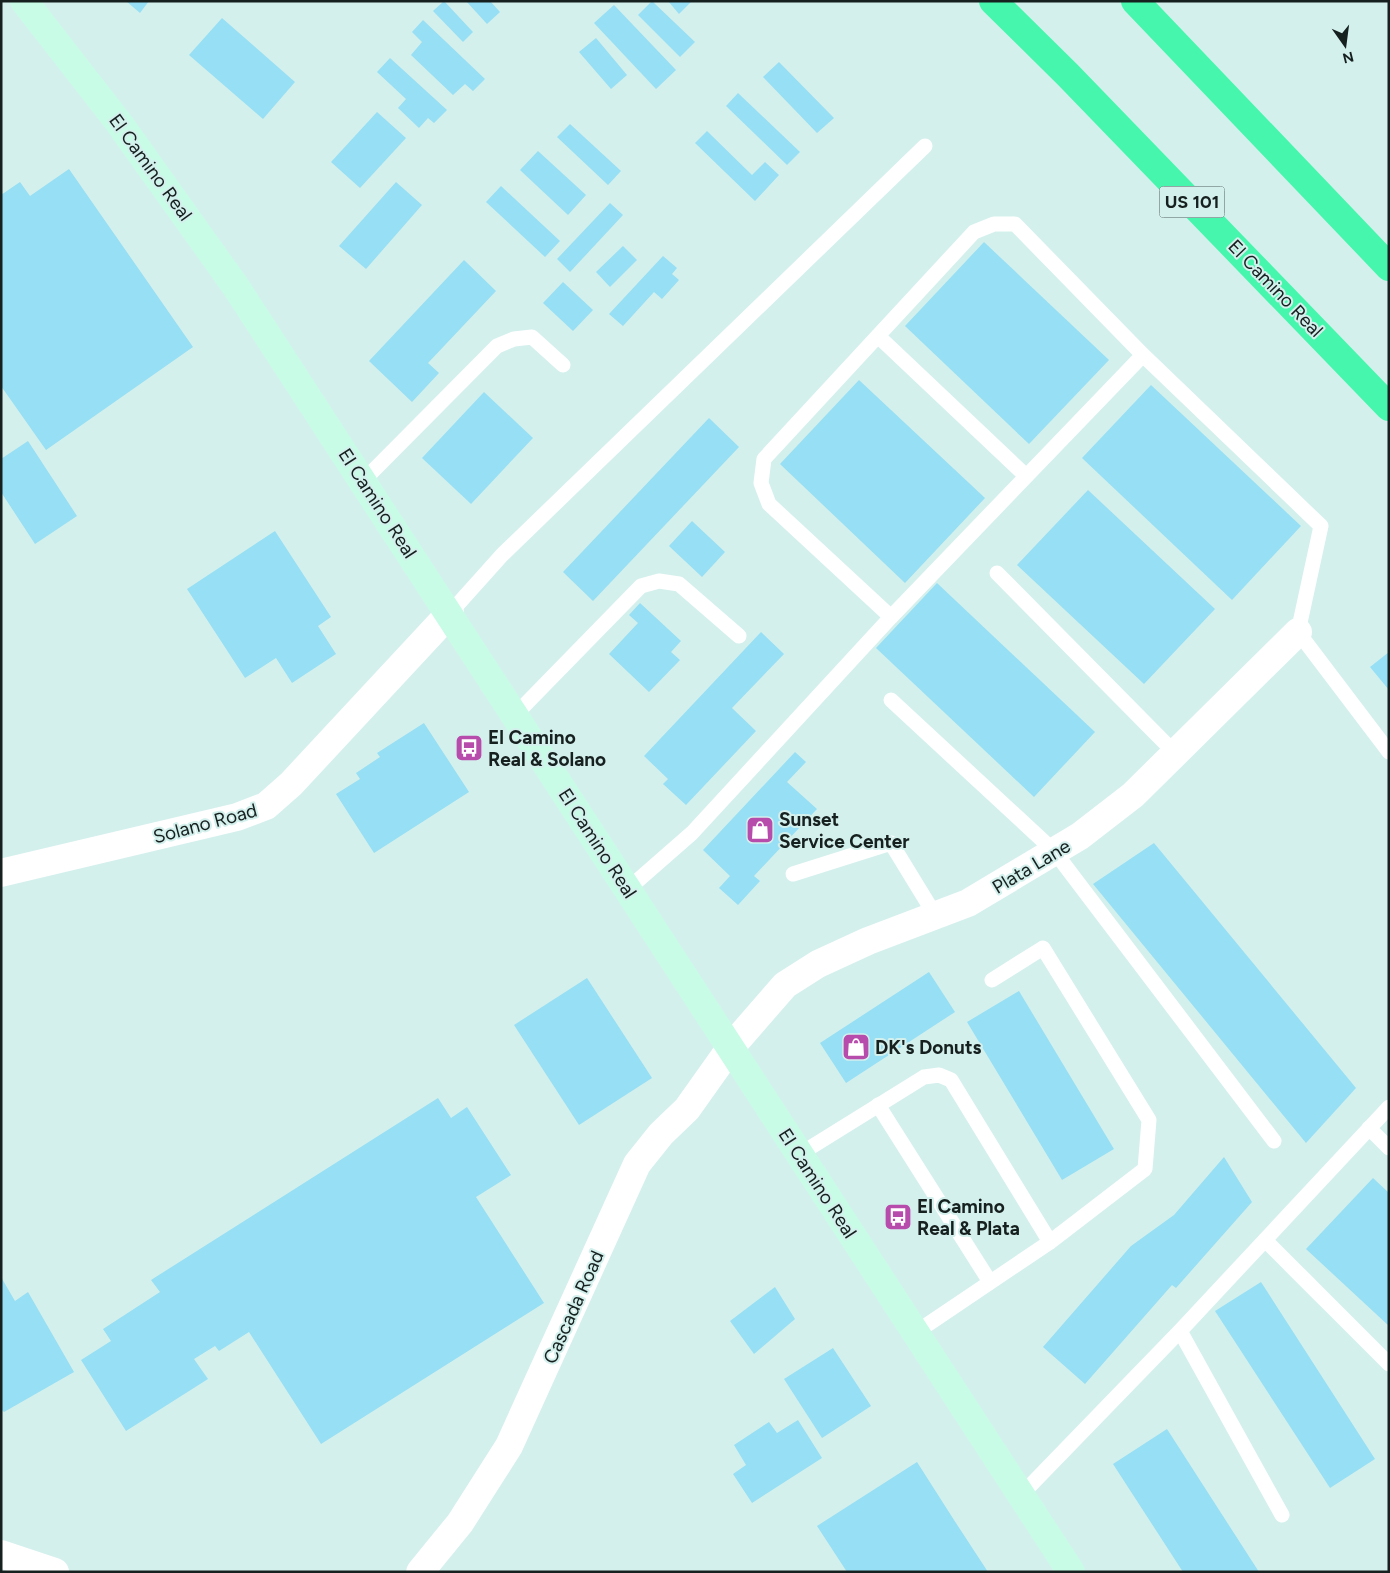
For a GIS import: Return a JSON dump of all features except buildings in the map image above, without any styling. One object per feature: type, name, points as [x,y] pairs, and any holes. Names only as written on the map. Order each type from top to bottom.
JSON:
[{"type":"highway","name":"El Camino Real","points":[[993,1],[1082,89],[1389,407]]},
{"type":"highway","points":[[1135,1],[1389,267]]},
{"type":"main road","name":"El Camino Real","points":[[24,1],[119,123],[180,207],[363,481],[516,714],[1071,1572]]},
{"type":"street","name":"Solano Road","points":[[1,873],[237,817],[266,806],[291,784],[450,613]]},
{"type":"street","name":"Plata Lane","points":[[731,1047],[785,985],[818,964],[868,941],[968,903],[1080,836],[1133,795],[1298,632]]},
{"type":"street","name":"Cascada Road","points":[[420,1572],[460,1523],[509,1446],[637,1164],[660,1134],[687,1108],[731,1047]]},
{"type":"street","points":[[1,1554],[55,1572]]},
{"type":"lane","points":[[450,613],[502,555],[925,146]]},
{"type":"lane","points":[[891,617],[769,504],[761,483],[764,459],[974,232],[994,224],[1014,224],[1143,355],[1321,526],[1298,632],[1389,752]]},
{"type":"lane","points":[[878,336],[1026,476]]},
{"type":"lane","points":[[363,481],[497,346],[514,339],[532,337],[563,365]]},
{"type":"lane","points":[[628,888],[692,833],[891,617],[1143,355]]},
{"type":"lane","points":[[997,573],[1175,753]]},
{"type":"lane","points":[[516,714],[641,586],[659,581],[679,584],[739,636]]},
{"type":"lane","points":[[891,700],[1054,851],[1274,1141]]},
{"type":"lane","points":[[793,874],[891,843],[935,915]]},
{"type":"lane","points":[[915,1333],[1050,1242],[1145,1169],[1149,1120],[1043,948],[992,980]]},
{"type":"lane","points":[[800,1154],[924,1077],[939,1075],[951,1080],[1050,1242]]},
{"type":"lane","points":[[878,1105],[990,1282]]},
{"type":"lane","points":[[1021,1495],[1180,1331],[1389,1107]]},
{"type":"lane","points":[[1369,1128],[1389,1148]]},
{"type":"lane","points":[[1265,1240],[1389,1364]]},
{"type":"lane","points":[[1180,1331],[1282,1515]]},
{"type":"place","name":"El Camino Real & Solano","points":[[469,748]]},
{"type":"place","name":"Sunset Service Center","points":[[760,830]]},
{"type":"place","name":"DK's Donuts","points":[[856,1047]]},
{"type":"place","name":"El Camino Real & Plata","points":[[898,1217]]}]
